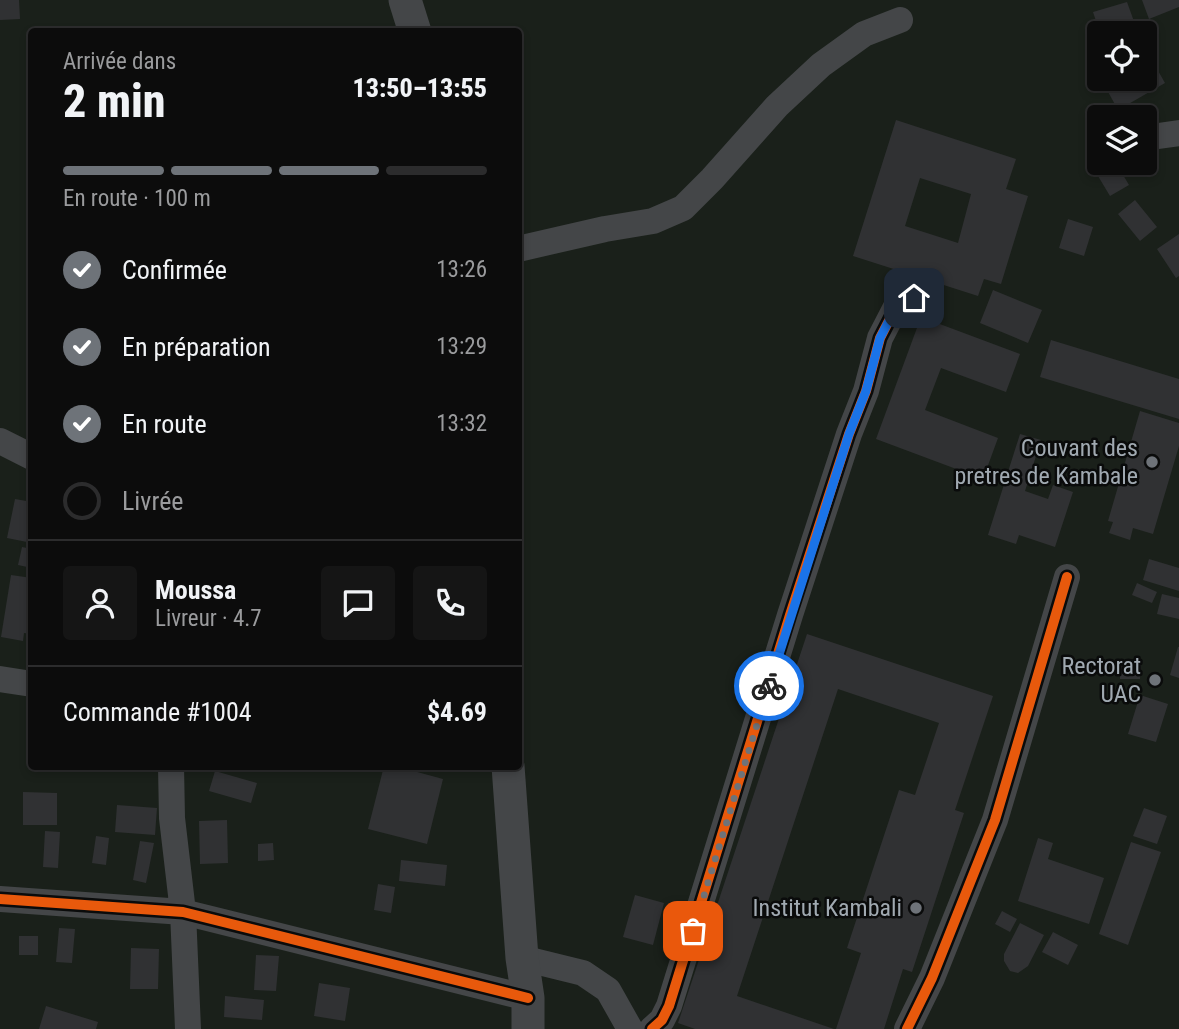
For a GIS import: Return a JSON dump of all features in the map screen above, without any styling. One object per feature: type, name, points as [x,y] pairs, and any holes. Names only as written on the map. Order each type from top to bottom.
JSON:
[{"type":"street","points":[[405,0],[414,28]]},
{"type":"street","points":[[522,248],[653,221],[683,208],[777,106],[821,65],[864,34],[900,20]]},
{"type":"street","points":[[1157,136],[1179,133]]},
{"type":"street","points":[[652,1029],[662,1020],[669,1006],[790,615],[849,434],[866,391],[880,338],[896,307],[914,298]]},
{"type":"street","points":[[0,440],[28,455]]},
{"type":"street","points":[[907,1029],[932,978],[995,820],[1067,577]]},
{"type":"street","points":[[0,679],[28,683]]},
{"type":"street","points":[[172,770],[173,818],[183,912],[188,1029]]},
{"type":"street","points":[[0,899],[183,912],[528,1013],[508,770]]},
{"type":"street","points":[[522,958],[583,973],[608,990],[630,1029]]},
{"type":"shaded area","points":[[0,0],[1179,0],[1179,1029],[0,1029]]},
{"type":"building","points":[[0,0],[19,0],[20,19],[0,20]]},
{"type":"building","points":[[1142,0],[1179,0],[1179,7],[1149,19]]},
{"type":"building","points":[[1127,2],[1134,21],[1096,21],[1093,12]]},
{"type":"building","points":[[1157,69],[1165,83],[1157,88]]},
{"type":"building","points":[[1108,91],[1151,91],[1127,105],[1115,105]]},
{"type":"building","points":[[896,120],[1016,159],[1006,189],[1028,196],[1001,284],[984,279],[978,296],[853,256]],"holes":[[[920,178],[971,194],[958,243],[905,226]]]},
{"type":"building","points":[[1097,175],[1123,175],[1129,185],[1110,196]]},
{"type":"building","points":[[1135,200],[1157,227],[1140,241],[1118,214]]},
{"type":"building","points":[[1068,219],[1093,227],[1084,256],[1059,248]]},
{"type":"building","points":[[1179,234],[1179,276],[1176,278],[1157,249]]},
{"type":"building","points":[[993,290],[1042,310],[1028,343],[980,323]]},
{"type":"building","points":[[921,317],[1020,354],[1006,392],[941,368],[925,410],[998,438],[983,479],[876,439]]},
{"type":"building","points":[[1051,340],[1179,379],[1179,419],[1040,377]]},
{"type":"building","points":[[1140,411],[1179,423],[1179,446],[1153,534],[1133,528],[1130,540],[1109,533],[1113,522],[1108,521]]},
{"type":"building","points":[[1020,434],[1041,440],[1025,491],[1048,499],[1053,485],[1073,492],[1055,547],[1019,535],[1016,544],[988,535]]},
{"type":"building","points":[[15,499],[28,501],[28,542],[7,538]]},
{"type":"building","points":[[22,547],[28,548],[28,567],[18,565]]},
{"type":"building","points":[[1149,559],[1179,568],[1179,591],[1143,580]]},
{"type":"building","points":[[11,575],[28,577],[28,634],[24,633],[23,641],[1,637]]},
{"type":"building","points":[[1137,583],[1157,592],[1152,603],[1132,595]]},
{"type":"building","points":[[1162,594],[1179,598],[1179,619],[1157,614]]},
{"type":"building","points":[[807,634],[993,696],[955,810],[964,813],[912,972],[903,969],[884,1029],[836,1029],[861,953],[847,948],[899,790],[915,795],[939,723],[838,689],[737,996],[834,1029],[695,1029],[678,1023]]},
{"type":"building","points":[[1179,647],[1179,678],[1170,675]]},
{"type":"building","points":[[1120,664],[1141,664],[1140,679],[1120,679]]},
{"type":"building","points":[[1140,695],[1168,704],[1156,742],[1128,734]]},
{"type":"building","points":[[383,770],[410,770],[443,779],[427,844],[368,829]]},
{"type":"building","points":[[215,771],[257,783],[251,803],[209,791]]},
{"type":"building","points":[[23,792],[57,793],[57,825],[23,825]]},
{"type":"building","points":[[117,805],[157,808],[155,835],[115,832]]},
{"type":"building","points":[[1144,808],[1167,816],[1157,844],[1133,836]]},
{"type":"building","points":[[227,820],[228,863],[200,864],[199,821]]},
{"type":"building","points":[[45,831],[60,832],[58,868],[43,867]]},
{"type":"building","points":[[96,836],[109,838],[106,865],[92,863]]},
{"type":"building","points":[[1038,838],[1053,843],[1048,859],[1104,878],[1089,924],[1018,901]]},
{"type":"building","points":[[140,841],[154,843],[146,883],[133,880]]},
{"type":"building","points":[[1131,842],[1161,852],[1128,945],[1099,934]]},
{"type":"building","points":[[273,843],[274,860],[258,861],[258,844]]},
{"type":"building","points":[[401,860],[447,865],[445,886],[399,881]]},
{"type":"building","points":[[378,884],[395,887],[391,913],[374,910]]},
{"type":"building","points":[[635,895],[664,903],[653,945],[623,937]]},
{"type":"building","points":[[1002,911],[1017,919],[1010,932],[995,924]]},
{"type":"building","points":[[1020,923],[1044,935],[1028,966],[1018,973],[1010,971],[1004,961],[1004,954]]},
{"type":"building","points":[[59,928],[75,929],[72,963],[56,962]]},
{"type":"building","points":[[1053,932],[1078,945],[1068,965],[1042,952]]},
{"type":"building","points":[[19,936],[38,936],[38,955],[19,955]]},
{"type":"building","points":[[131,948],[159,949],[158,989],[130,989]]},
{"type":"building","points":[[256,955],[279,956],[276,991],[254,990]]},
{"type":"building","points":[[319,983],[350,988],[345,1021],[314,1016]]},
{"type":"building","points":[[225,996],[264,1000],[262,1020],[224,1017]]},
{"type":"building","points":[[46,1006],[98,1022],[96,1029],[39,1029]]},
{"type":"cycle path","points":[[652,1029],[662,1020],[669,1006],[790,615],[849,434],[866,391],[880,338],[896,307],[914,298]]},
{"type":"cycle path","points":[[907,1029],[932,978],[995,820],[1067,577]]},
{"type":"cycle path","points":[[0,899],[183,912],[528,998]]},
{"type":"way so far","points":[[693,931],[769,686]]},
{"type":"place","name":"Couvant des pretres de Kambale","points":[[1152,462]]},
{"type":"place","name":"Rectorat UAC","points":[[1155,680]]},
{"type":"place","name":"Institut Kambali","points":[[916,908]]},
{"type":"route","points":[[769,686],[849,434],[866,391],[880,338],[896,307],[914,298]]}]
